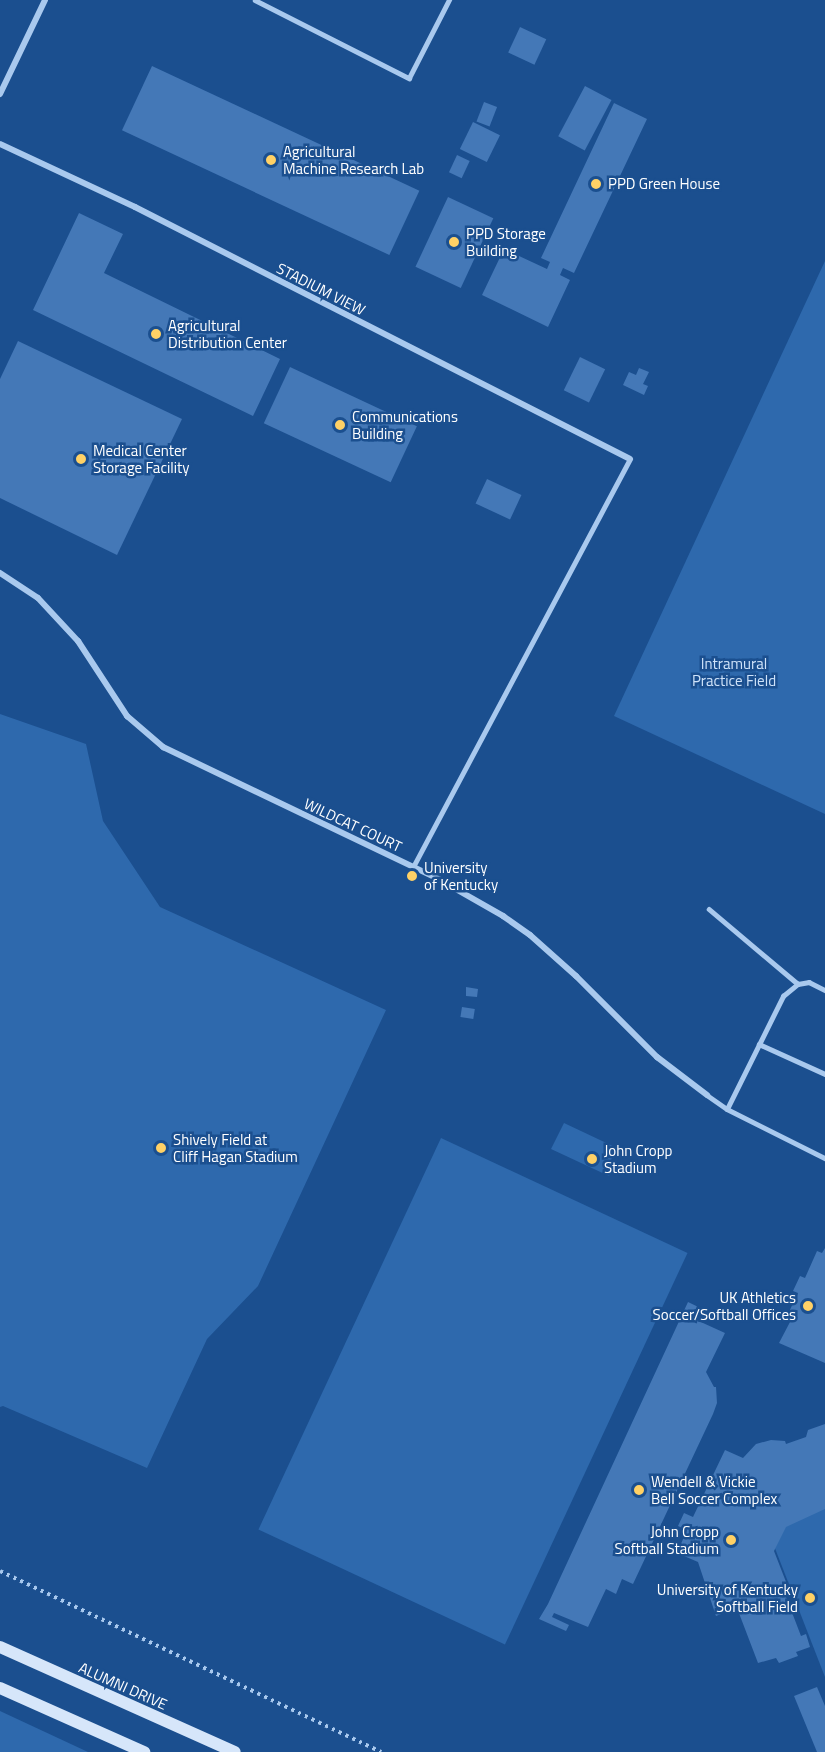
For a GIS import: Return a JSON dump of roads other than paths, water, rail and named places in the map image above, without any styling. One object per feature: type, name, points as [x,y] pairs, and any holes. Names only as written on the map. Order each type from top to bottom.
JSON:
[{"type":"main road","name":"ALUMNI DRIVE","points":[[0,1647],[235,1752]]},
{"type":"main road","points":[[0,1688],[144,1752]]},
{"type":"street","points":[[0,94],[45,0]]},
{"type":"street","name":"STADIUM VIEW","points":[[0,144],[135,207],[630,459]]},
{"type":"street","name":"WILDCAT COURT","points":[[0,573],[38,598],[70,632],[128,716],[163,747],[413,867],[503,916],[530,935],[576,976],[657,1057],[707,1095]]},
{"type":"lane","points":[[255,0],[409,78],[448,0]]},
{"type":"lane","points":[[413,867],[630,459]]},
{"type":"lane","points":[[709,909],[798,984]]},
{"type":"lane","points":[[727,1109],[783,996],[798,984],[809,982],[825,990]]},
{"type":"lane","points":[[759,1044],[825,1074]]},
{"type":"lane","points":[[707,1095],[727,1109],[825,1158]]},
{"type":"place","name":"Agricultural Machine Research Lab","points":[[271,160]]},
{"type":"place","name":"PPD Green House","points":[[596,184]]},
{"type":"place","name":"PPD Storage Building","points":[[454,242]]},
{"type":"place","name":"Agricultural Distribution Center","points":[[156,334]]},
{"type":"place","name":"Communications Building","points":[[340,425]]},
{"type":"place","name":"Medical Center Storage Facility","points":[[81,459]]},
{"type":"place","name":"University of Kentucky","points":[[412,876]]},
{"type":"place","name":"Shively Field at Cliff Hagan Stadium","points":[[161,1148]]},
{"type":"place","name":"John Cropp Stadium","points":[[592,1159]]},
{"type":"place","name":"UK Athletics Soccer/Softball Offices","points":[[808,1306]]},
{"type":"place","name":"Wendell & Vickie Bell Soccer Complex","points":[[639,1490]]},
{"type":"place","name":"John Cropp Softball Stadium","points":[[731,1540]]},
{"type":"place","name":"University of Kentucky Softball Field","points":[[810,1598]]},
{"type":"park label","name":"Intramural Practice Field","points":[[734,672]]}]
